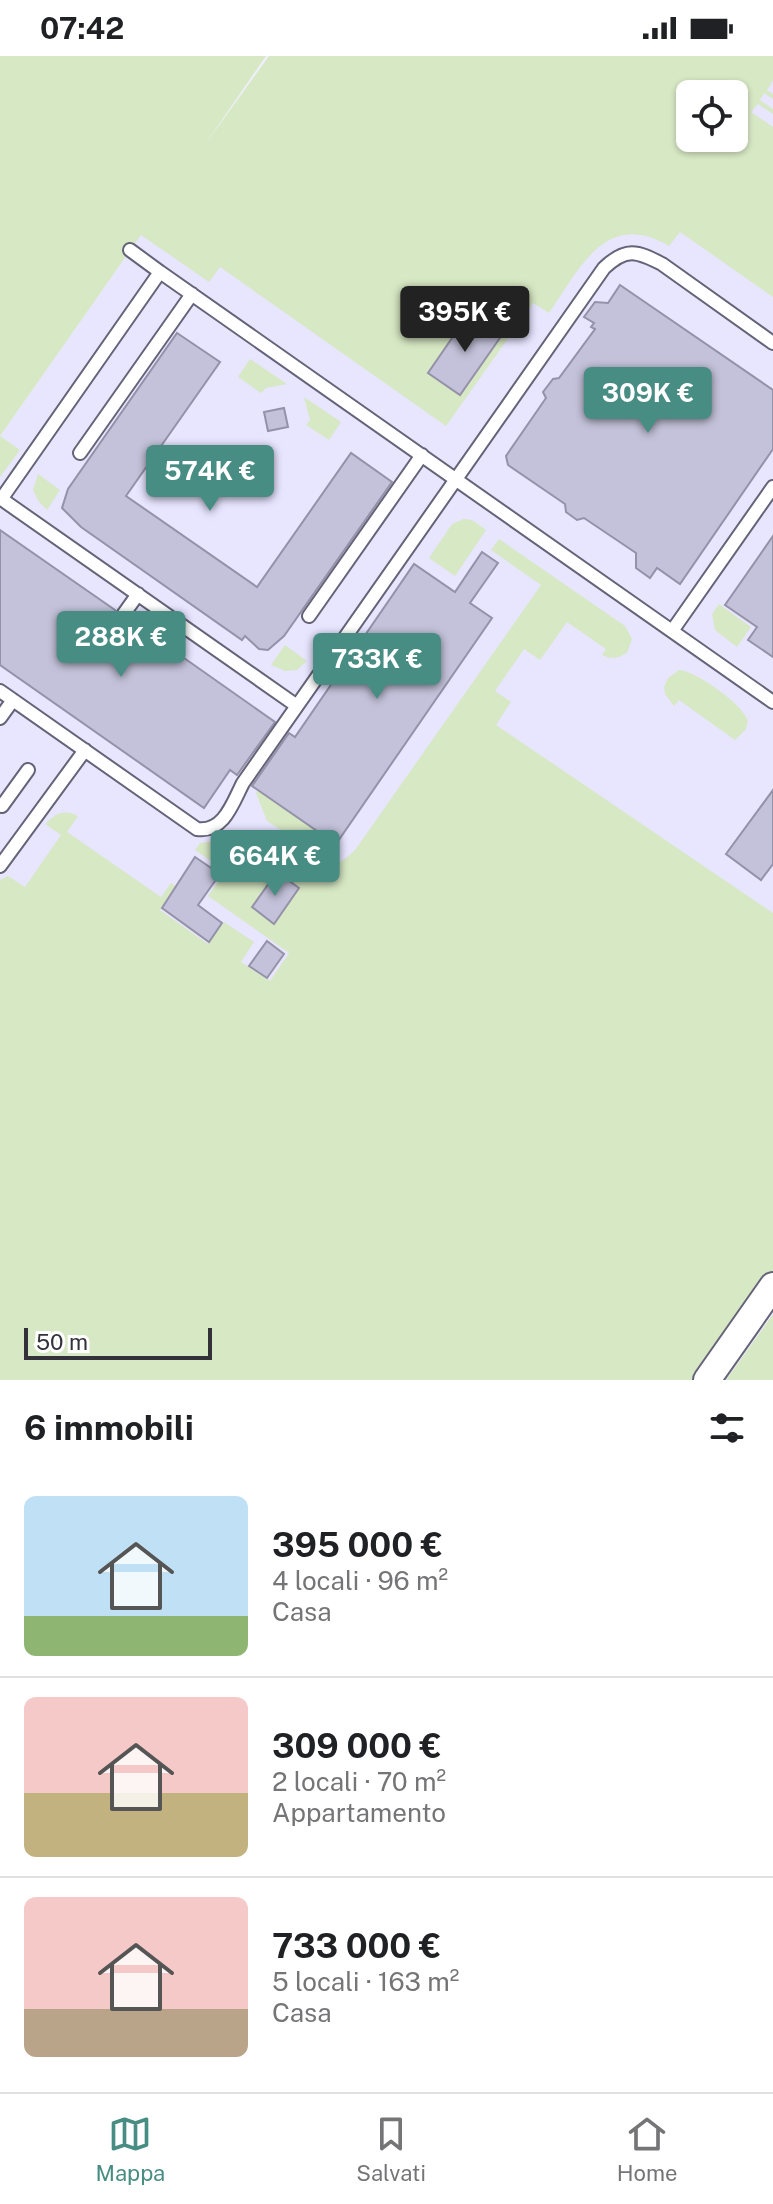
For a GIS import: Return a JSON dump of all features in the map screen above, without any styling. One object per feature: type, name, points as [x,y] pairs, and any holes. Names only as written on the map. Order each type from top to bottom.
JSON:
[{"type":"street","points":[[707,1380],[773,1286]]},
{"type":"lane","points":[[130,250],[773,702]]},
{"type":"lane","points":[[0,691],[197,829],[206,830],[218,825],[225,818],[243,783],[614,258],[627,253],[643,254],[662,264],[773,343]]},
{"type":"lane","points":[[160,272],[1,498],[297,706]]},
{"type":"lane","points":[[80,453],[192,294]]},
{"type":"lane","points":[[309,616],[422,455]]},
{"type":"lane","points":[[672,631],[773,487]]},
{"type":"lane","points":[[123,615],[138,594]]},
{"type":"lane","points":[[0,718],[13,700]]},
{"type":"lane","points":[[0,866],[85,750]]},
{"type":"lane","points":[[2,806],[28,770]]},
{"type":"shaded area","points":[[773,56],[773,1235],[0,992],[0,436],[141,235],[676,83],[676,152],[748,152],[748,80],[688,80]]},
{"type":"green space","points":[[0,56],[266,56],[204,146],[269,56],[773,56],[773,81],[767,90],[773,94],[773,99],[764,93],[760,100],[773,109],[773,114],[758,104],[751,112],[773,127],[773,297],[680,232],[669,246],[647,236],[628,235],[612,239],[584,262],[549,313],[533,303],[446,426],[220,267],[209,282],[141,235],[0,436]]},
{"type":"green space","points":[[250,359],[287,384],[266,388],[261,393],[238,377]]},
{"type":"green space","points":[[304,397],[341,422],[329,440],[306,425],[310,420]]},
{"type":"green space","points":[[0,436],[20,450],[0,477]]},
{"type":"green space","points":[[248,460],[253,489],[225,494],[220,465]]},
{"type":"green space","points":[[38,474],[60,490],[47,510],[33,490]]},
{"type":"green space","points":[[464,519],[472,520],[486,530],[455,576],[429,558],[452,524]]},
{"type":"green space","points":[[499,539],[625,626],[632,639],[627,653],[609,658],[602,655],[606,649],[567,622],[540,660],[524,649],[495,691],[511,702],[496,725],[773,913],[773,1270],[695,1380],[0,1380],[0,880],[8,876],[25,887],[61,835],[45,824],[60,813],[73,814],[78,816],[67,832],[161,897],[171,883],[176,886],[160,910],[208,944],[224,922],[254,942],[241,962],[270,981],[289,953],[208,896],[225,871],[195,850],[200,843],[222,843],[294,872],[312,874],[332,867],[355,850],[541,585],[491,550]]},
{"type":"green space","points":[[719,604],[751,627],[737,647],[715,630],[712,614]]},
{"type":"green space","points":[[285,645],[307,661],[297,670],[285,671],[271,665]]},
{"type":"green space","points":[[679,670],[707,682],[745,714],[748,721],[746,729],[735,740],[679,700],[674,706],[664,687],[668,678]]},
{"type":"green space","points":[[258,790],[334,842],[301,843],[267,821],[256,793]]},
{"type":"green space","points":[[773,1314],[773,1380],[726,1380]]},
{"type":"building","points":[[620,285],[773,390],[773,449],[680,584],[657,568],[650,578],[636,568],[636,553],[584,518],[577,520],[566,512],[565,504],[508,465],[506,456],[546,398],[543,392],[553,379],[559,378],[595,329],[591,327],[594,323],[584,317],[595,302],[608,303]]},
{"type":"building","points":[[470,312],[502,335],[460,395],[428,373]]},
{"type":"building","points":[[177,333],[220,362],[126,496],[257,587],[351,453],[392,482],[284,636],[268,650],[259,649],[245,636],[242,640],[81,527],[62,508],[68,489]]},
{"type":"building","points":[[284,408],[288,427],[268,431],[264,412]]},
{"type":"building","points":[[0,530],[115,610],[118,623],[130,620],[275,722],[237,775],[230,770],[204,808],[0,665]]},
{"type":"building","points":[[773,536],[773,657],[748,640],[757,627],[725,605]]},
{"type":"building","points":[[482,552],[498,563],[470,603],[492,618],[336,844],[252,786],[289,733],[295,737],[414,564],[455,592]]},
{"type":"building","points":[[773,790],[773,864],[761,880],[726,854]]},
{"type":"building","points":[[195,857],[220,874],[198,905],[222,923],[209,942],[162,908]]},
{"type":"building","points":[[277,872],[299,888],[274,924],[252,907]]},
{"type":"building","points":[[267,941],[284,954],[267,978],[249,966]]}]
